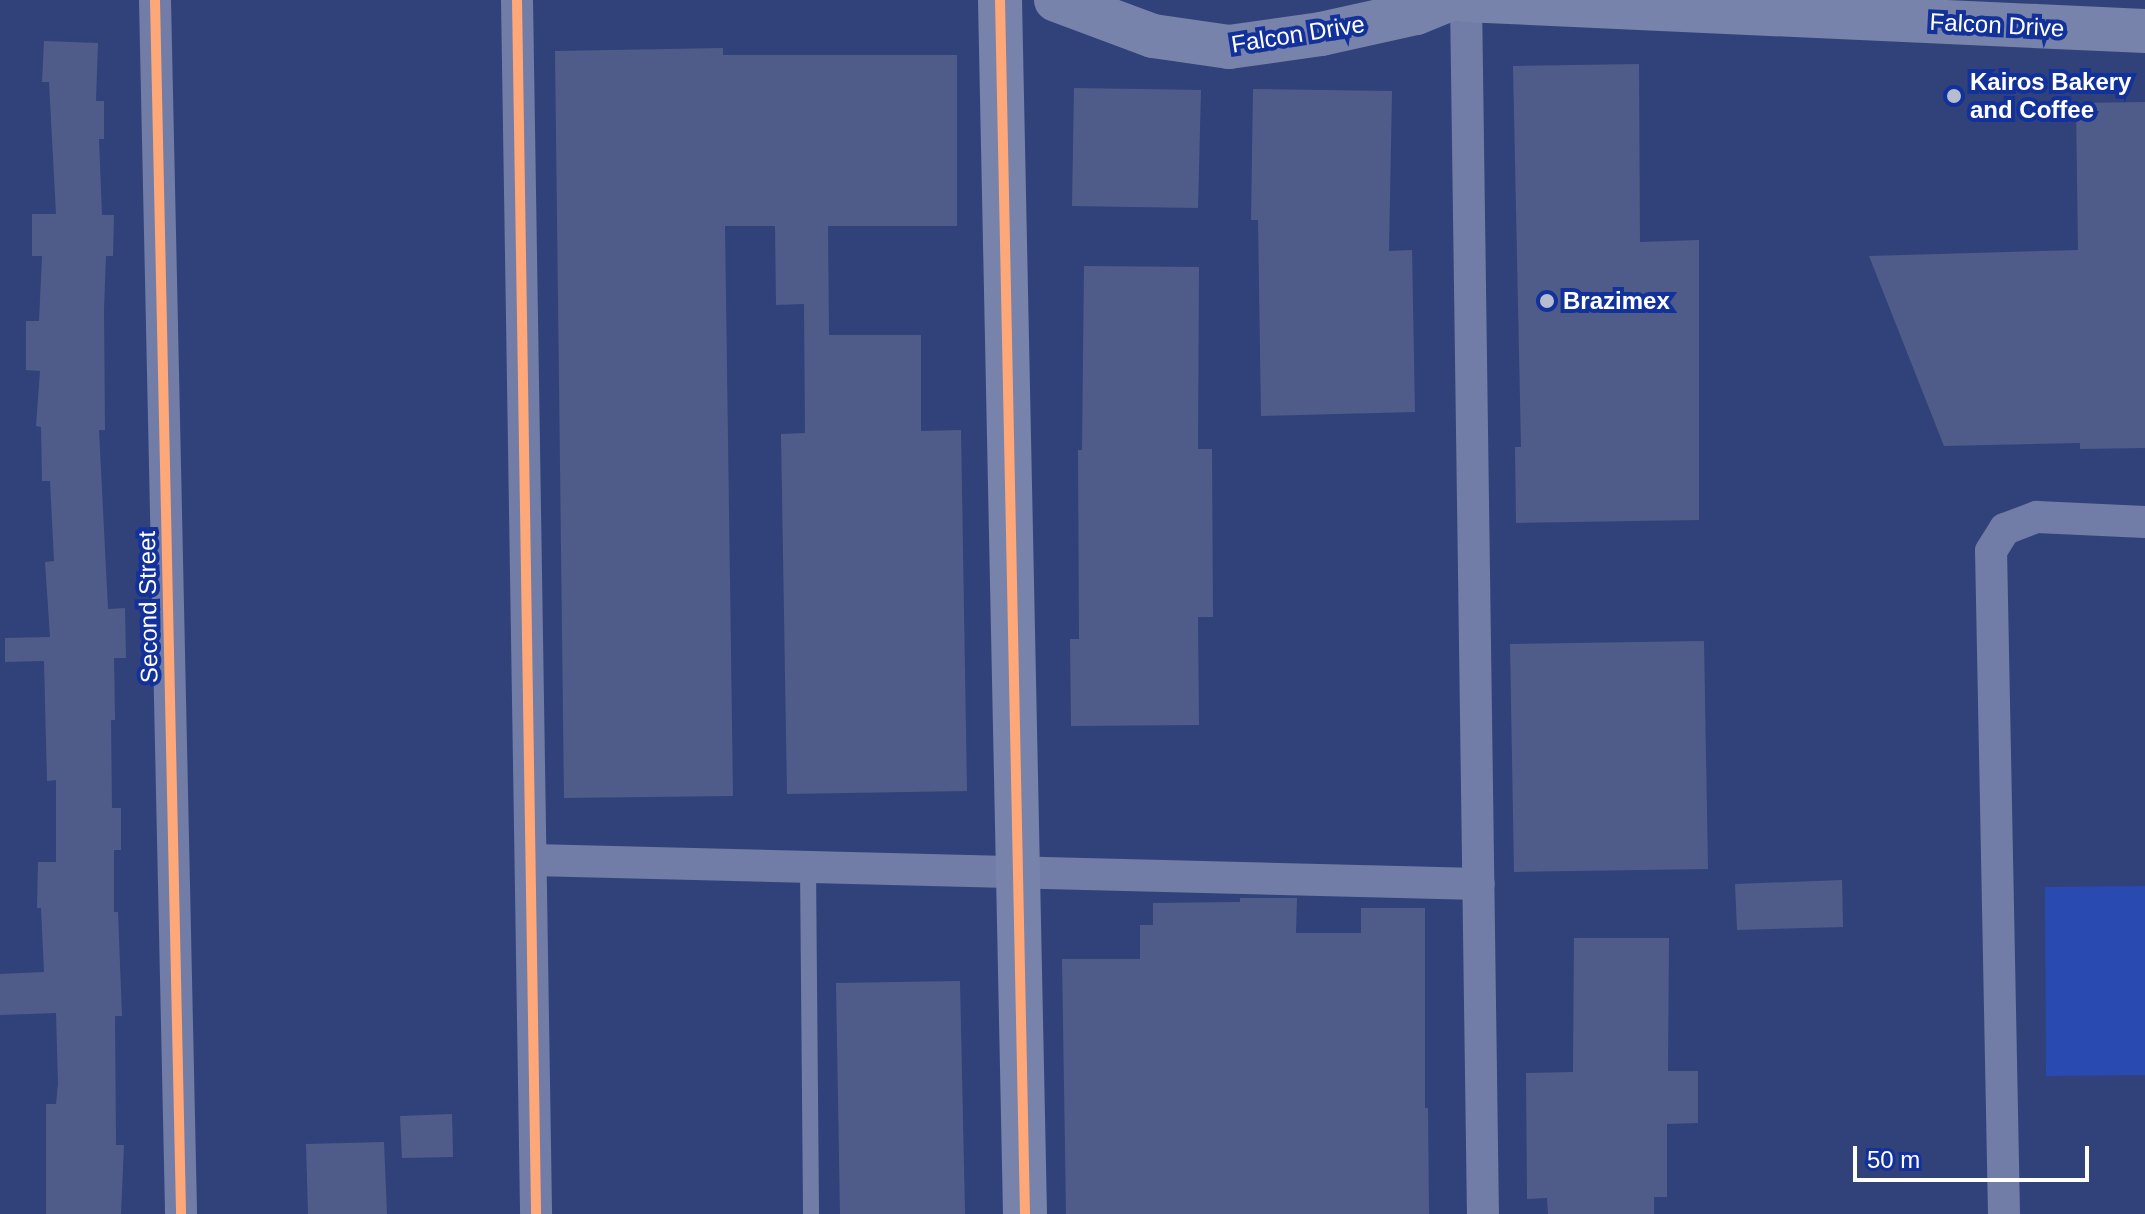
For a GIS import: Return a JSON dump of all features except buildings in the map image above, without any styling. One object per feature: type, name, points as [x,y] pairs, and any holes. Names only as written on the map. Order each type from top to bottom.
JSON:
[{"type":"street","name":"Second Street","points":[[155,0],[181,1214]]},
{"type":"street","points":[[517,0],[533,860],[536,1214]]},
{"type":"street","points":[[1000,0],[1025,1214]]},
{"type":"street","name":"Falcon Drive","points":[[1056,0],[1153,36],[1229,47],[1321,34],[1402,16],[1448,0]]},
{"type":"street","points":[[1465,0],[1483,1214]]},
{"type":"street","name":"Falcon Drive","points":[[1465,0],[2145,31]]},
{"type":"street","points":[[2004,1214],[1991,551],[2005,529],[2037,517],[2145,522]]},
{"type":"street","points":[[533,860],[1479,884]]},
{"type":"lane","points":[[808,866],[811,1214]]},
{"type":"shaded area","points":[[2145,886],[2145,1075],[2046,1076],[2045,887]]},
{"type":"cycle path","points":[[155,0],[181,1214]]},
{"type":"cycle path","points":[[517,0],[536,1214]]},
{"type":"cycle path","points":[[1000,0],[1025,1214]]},
{"type":"place","name":"Kairos Bakery and Coffee","points":[[1954,96]]},
{"type":"place","name":"Brazimex","points":[[1547,301]]}]
